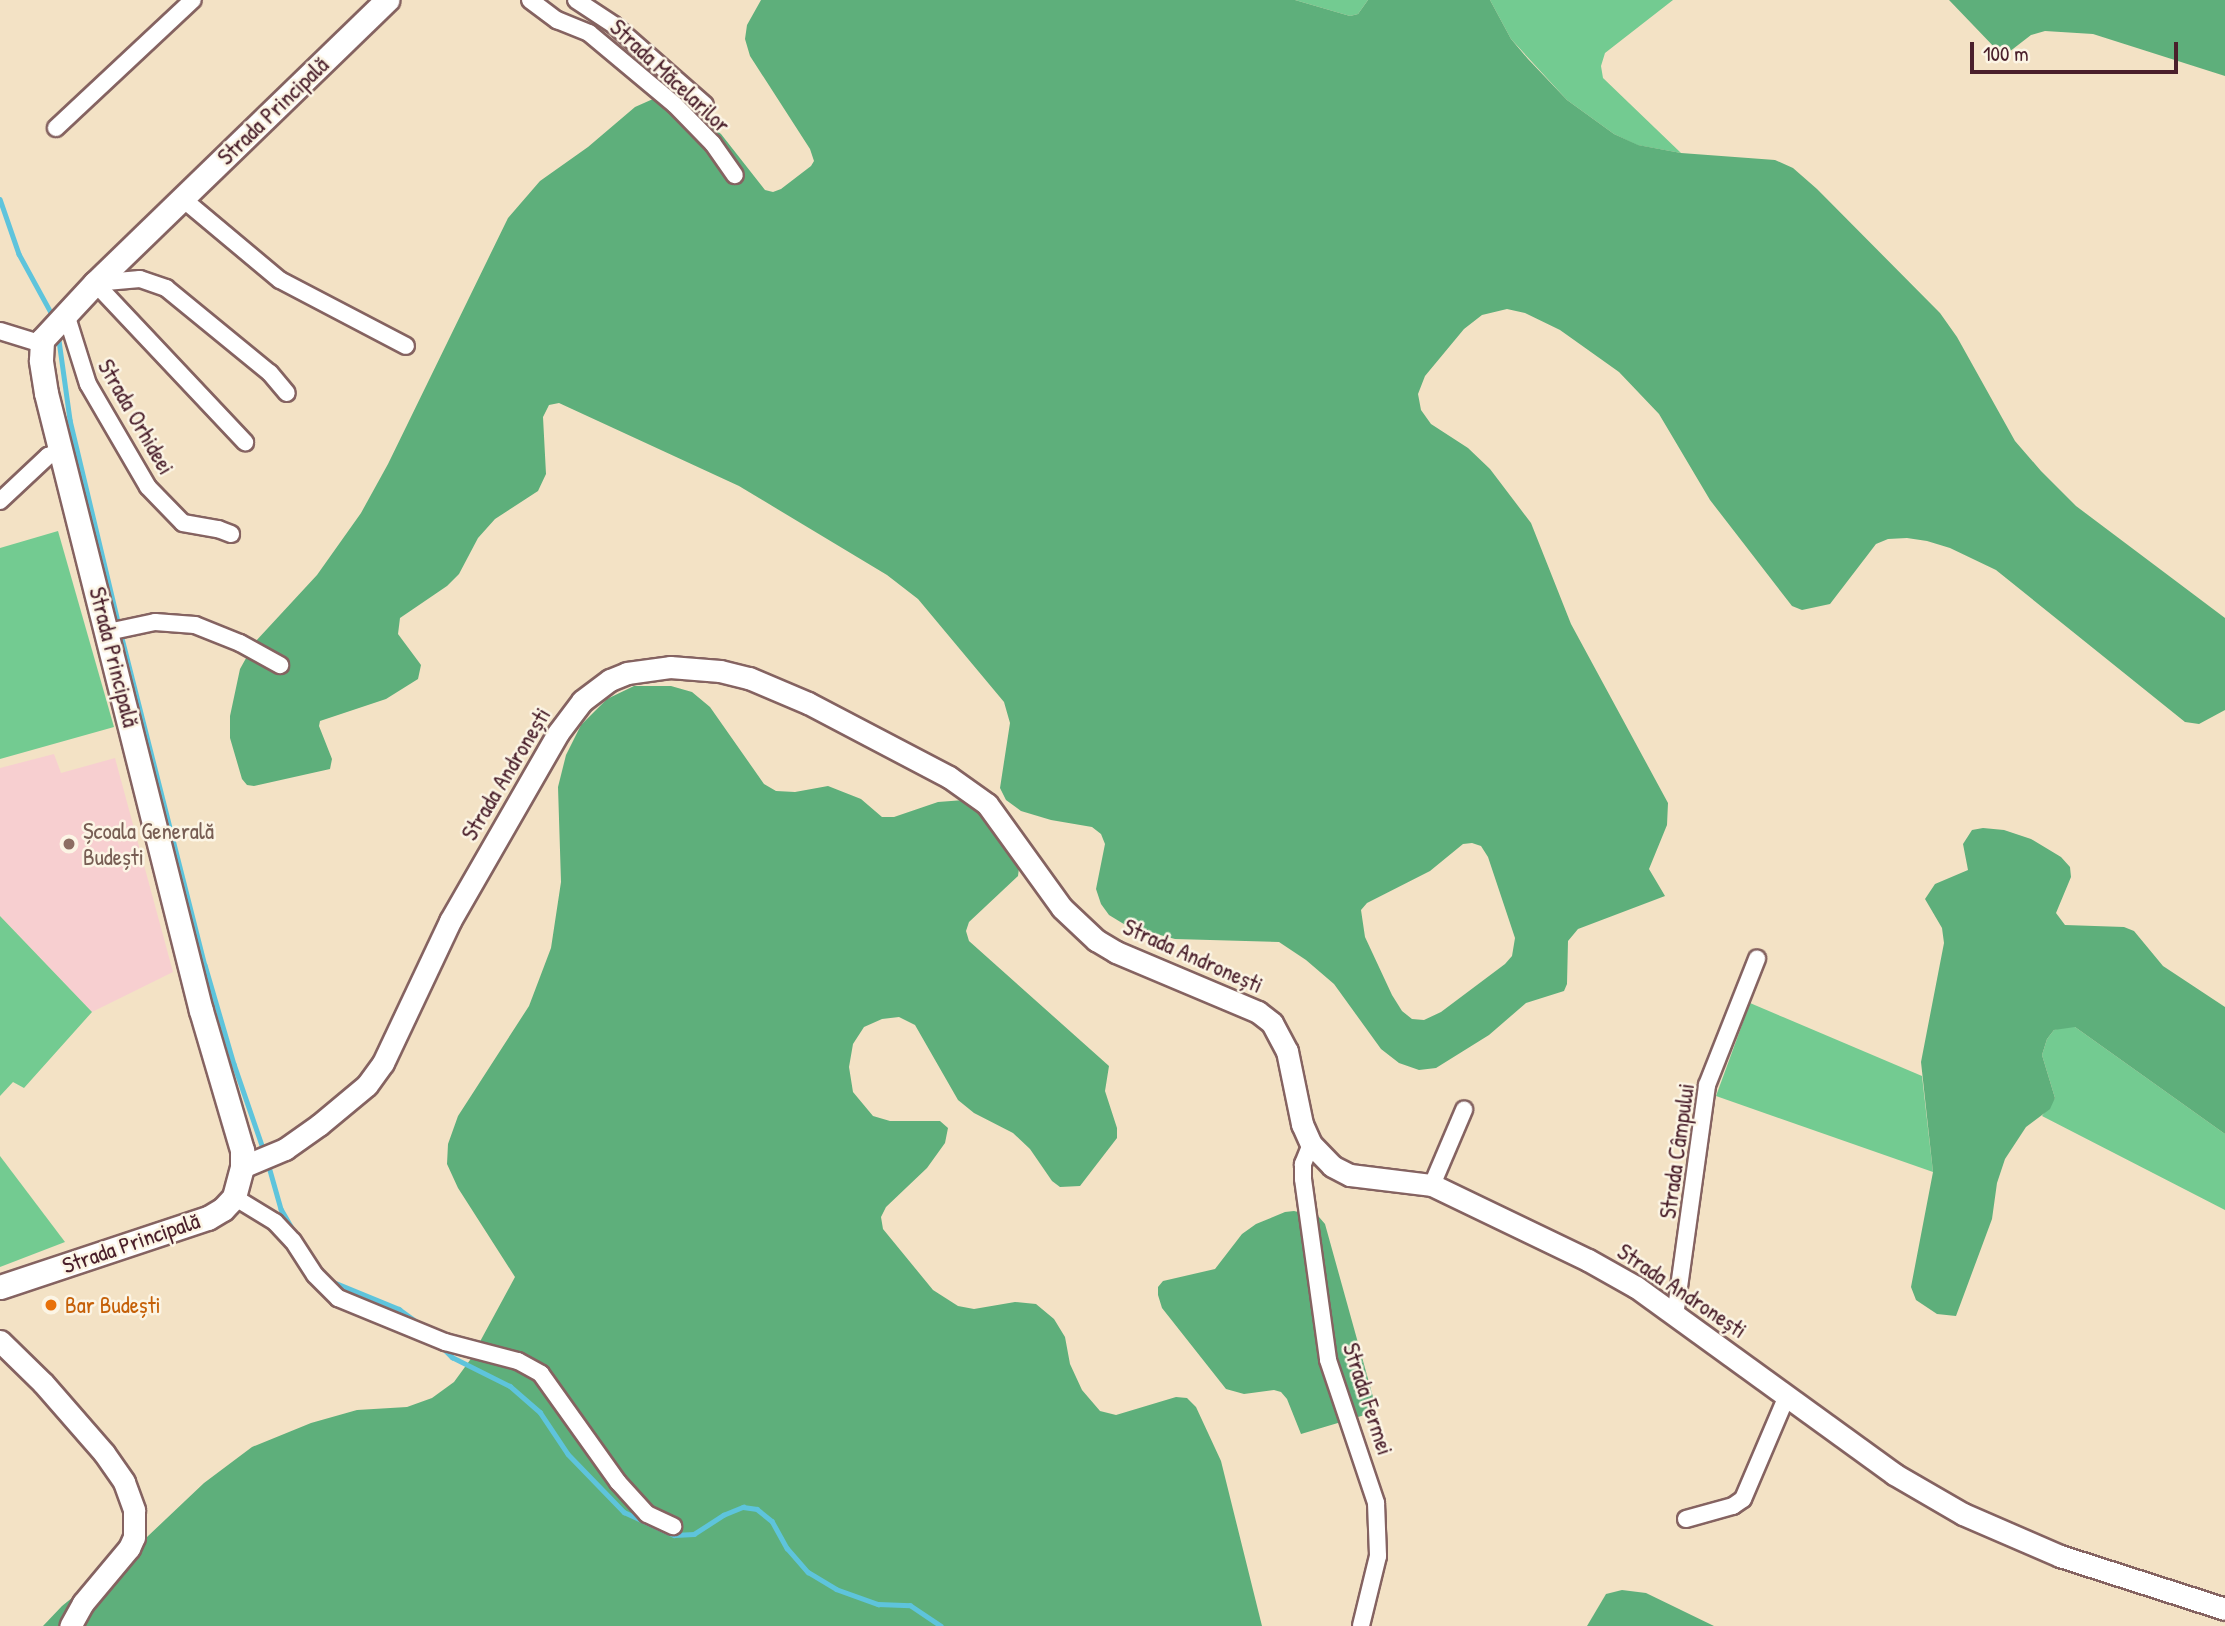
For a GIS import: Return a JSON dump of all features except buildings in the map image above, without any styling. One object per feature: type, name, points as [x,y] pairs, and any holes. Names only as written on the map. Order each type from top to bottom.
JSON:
[{"type":"main road","name":"Strada Principală","points":[[0,1287],[208,1218],[223,1209],[234,1197],[256,1162],[242,1150],[201,1011],[116,630],[54,453],[46,393],[43,340],[95,283],[387,0]]},
{"type":"street","points":[[56,128],[193,0]]},
{"type":"street","name":"Strada Măcelarilor","points":[[530,0],[557,20],[589,33],[675,105],[713,144],[735,175]]},
{"type":"street","points":[[576,0],[614,25],[705,105]]},
{"type":"street","points":[[183,199],[280,280],[406,346]]},
{"type":"street","points":[[95,283],[140,279],[166,288],[270,373],[288,393]]},
{"type":"street","points":[[95,283],[245,442]]},
{"type":"street","name":"Strada Orhideei","points":[[64,315],[88,384],[148,487],[183,523],[218,528],[231,534]]},
{"type":"street","points":[[0,331],[43,340]]},
{"type":"street","points":[[0,501],[54,453]]},
{"type":"street","points":[[116,630],[155,622],[195,625],[240,643],[280,665]]},
{"type":"street","name":"Strada Andronești","points":[[256,1162],[285,1149],[345,1106],[383,1063],[450,921],[558,733],[582,701],[610,680],[627,673],[670,667],[720,671],[775,688],[949,778],[987,804],[1062,908],[1096,940],[1116,952],[1242,1003],[1272,1023],[1287,1051],[1302,1124],[1311,1144],[1332,1166],[1350,1175],[1432,1185],[1588,1260],[1636,1287],[1894,1474],[1963,1514],[2060,1556],[2225,1608]]},
{"type":"street","name":"Strada Câmpului","points":[[1675,1316],[1688,1238],[1707,1086],[1758,959]]},
{"type":"street","points":[[1432,1185],[1464,1110]]},
{"type":"street","name":"Strada Fermei","points":[[1311,1144],[1303,1164],[1303,1179],[1328,1360],[1369,1476],[1377,1516],[1378,1556],[1361,1626]]},
{"type":"street","points":[[234,1197],[275,1222],[293,1241],[315,1275],[338,1298],[445,1342],[518,1361],[541,1374],[618,1482],[647,1514],[673,1526]]},
{"type":"street","points":[[0,1340],[43,1383],[104,1453],[124,1482],[134,1510],[134,1537],[129,1548],[83,1603],[70,1626]]},
{"type":"street","points":[[1686,1520],[1733,1506],[1743,1499],[1787,1396]]},
{"type":"shaded area","name":"Școala Generală Budești","points":[[54,754],[61,773],[115,758],[173,972],[92,1012],[0,916],[0,768]]},
{"type":"green space","points":[[761,0],[1295,0],[1350,16],[1358,14],[1368,0],[1490,0],[1511,39],[1528,59],[1567,100],[1614,134],[1638,145],[1681,153],[1775,160],[1793,168],[1817,189],[1940,313],[1957,337],[2015,441],[2041,471],[2076,506],[2225,618],[2225,710],[2199,724],[2185,722],[1996,570],[1950,548],[1927,541],[1888,539],[1876,544],[1830,604],[1802,610],[1792,606],[1710,500],[1659,414],[1619,372],[1560,330],[1525,313],[1507,309],[1482,315],[1464,329],[1425,376],[1418,394],[1421,410],[1431,424],[1468,448],[1490,469],[1531,523],[1571,624],[1668,803],[1667,825],[1649,869],[1665,896],[1578,929],[1568,941],[1567,984],[1564,991],[1526,1003],[1489,1035],[1436,1068],[1419,1070],[1399,1063],[1381,1049],[1334,984],[1279,942],[1175,939],[1127,926],[1109,915],[1101,904],[1096,889],[1105,844],[1101,834],[1092,827],[1051,820],[1021,811],[1006,800],[1000,788],[1010,723],[1004,702],[918,599],[887,575],[739,486],[559,403],[549,405],[543,417],[546,474],[538,491],[495,519],[478,538],[459,574],[447,586],[400,618],[398,634],[421,665],[418,679],[386,699],[320,721],[319,726],[332,759],[330,769],[254,786],[247,785],[242,779],[230,738],[230,716],[240,669],[255,642],[317,575],[361,513],[388,464],[508,218],[540,181],[588,147],[635,107],[662,95],[672,95],[721,134],[765,190],[773,192],[781,189],[811,166],[814,161],[810,149],[750,56],[745,39],[747,25]],"holes":[[[1463,844],[1481,846],[1488,857],[1515,938],[1512,956],[1441,1012],[1424,1020],[1412,1019],[1402,1011],[1392,995],[1365,937],[1361,910],[1367,903],[1430,871]]]},
{"type":"green space","points":[[1295,0],[1368,0],[1358,14],[1350,16]]},
{"type":"green space","points":[[1490,0],[1673,0],[1605,53],[1601,66],[1603,78],[1681,153],[1637,145],[1614,134],[1567,100],[1511,39]]},
{"type":"green space","points":[[1949,0],[2225,0],[2225,76],[2093,34],[2045,31],[2031,35],[2009,52],[1997,50]]},
{"type":"green space","points":[[58,531],[114,727],[0,759],[0,548]]},
{"type":"green space","points":[[634,686],[671,686],[692,692],[710,707],[764,784],[776,791],[795,792],[828,786],[861,799],[882,817],[894,817],[938,802],[964,800],[978,809],[1013,859],[1019,868],[1018,876],[969,922],[966,931],[969,941],[1109,1066],[1105,1091],[1117,1128],[1117,1138],[1080,1186],[1060,1187],[1052,1181],[1030,1149],[1013,1133],[974,1113],[958,1100],[915,1025],[899,1017],[882,1019],[864,1027],[853,1044],[849,1067],[853,1092],[873,1116],[890,1121],[940,1121],[948,1128],[945,1143],[927,1168],[886,1207],[881,1217],[883,1229],[933,1290],[958,1306],[974,1309],[1015,1302],[1036,1304],[1054,1319],[1065,1337],[1070,1364],[1082,1390],[1100,1411],[1116,1415],[1176,1397],[1187,1398],[1196,1407],[1221,1461],[1262,1626],[43,1626],[62,1606],[147,1537],[204,1483],[252,1447],[311,1423],[357,1410],[407,1407],[432,1398],[454,1382],[470,1360],[515,1277],[458,1188],[447,1164],[448,1144],[458,1116],[529,1006],[551,948],[561,882],[558,787],[566,755],[581,725],[607,699]]},
{"type":"green space","points":[[1972,830],[2004,830],[2031,839],[2061,857],[2070,867],[2071,877],[2056,913],[2065,925],[2124,927],[2134,931],[2163,966],[2225,1007],[2225,1134],[2075,1027],[2054,1030],[2047,1039],[2042,1055],[2055,1098],[2050,1109],[2026,1127],[2005,1159],[1997,1183],[1992,1219],[1956,1316],[1937,1314],[1916,1300],[1911,1287],[1933,1172],[1921,1062],[1944,943],[1942,928],[1925,899],[1935,884],[1968,870],[1963,844]]},
{"type":"green space","points":[[0,916],[92,1012],[24,1088],[13,1082],[0,1096]]},
{"type":"green space","points":[[1750,1003],[1922,1076],[1933,1172],[1716,1096]]},
{"type":"green space","points":[[2075,1027],[2225,1134],[2225,1210],[2042,1116],[2055,1098],[2042,1055],[2047,1039],[2054,1030]]},
{"type":"green space","points":[[0,1156],[65,1242],[0,1267]]},
{"type":"green space","points":[[1294,1211],[1319,1217],[1325,1224],[1375,1404],[1368,1414],[1301,1434],[1287,1399],[1281,1392],[1274,1390],[1244,1394],[1226,1389],[1162,1308],[1158,1295],[1158,1287],[1163,1281],[1215,1269],[1242,1234],[1256,1224]]},
{"type":"green space","points":[[1622,1590],[1646,1593],[1714,1626],[1587,1626],[1606,1594]]},
{"type":"waterway","points":[[0,199],[19,254],[54,318]]},
{"type":"waterway","points":[[58,333],[70,420],[119,625]]},
{"type":"waterway","points":[[121,634],[205,965],[234,1064],[264,1151]]},
{"type":"waterway","points":[[268,1163],[281,1209],[295,1233]]},
{"type":"waterway","points":[[318,1266],[331,1281],[399,1309],[421,1325]]},
{"type":"waterway","points":[[441,1346],[452,1357],[510,1386],[540,1412],[568,1454],[624,1512],[674,1535],[694,1534],[723,1515],[743,1507],[757,1509],[772,1521],[787,1548],[808,1572],[836,1589],[878,1604],[910,1605],[941,1626]]},
{"type":"place","name":"Școala Generală Budești","points":[[69,844]]},
{"type":"place","name":"Bar Budești","points":[[51,1305]]}]
